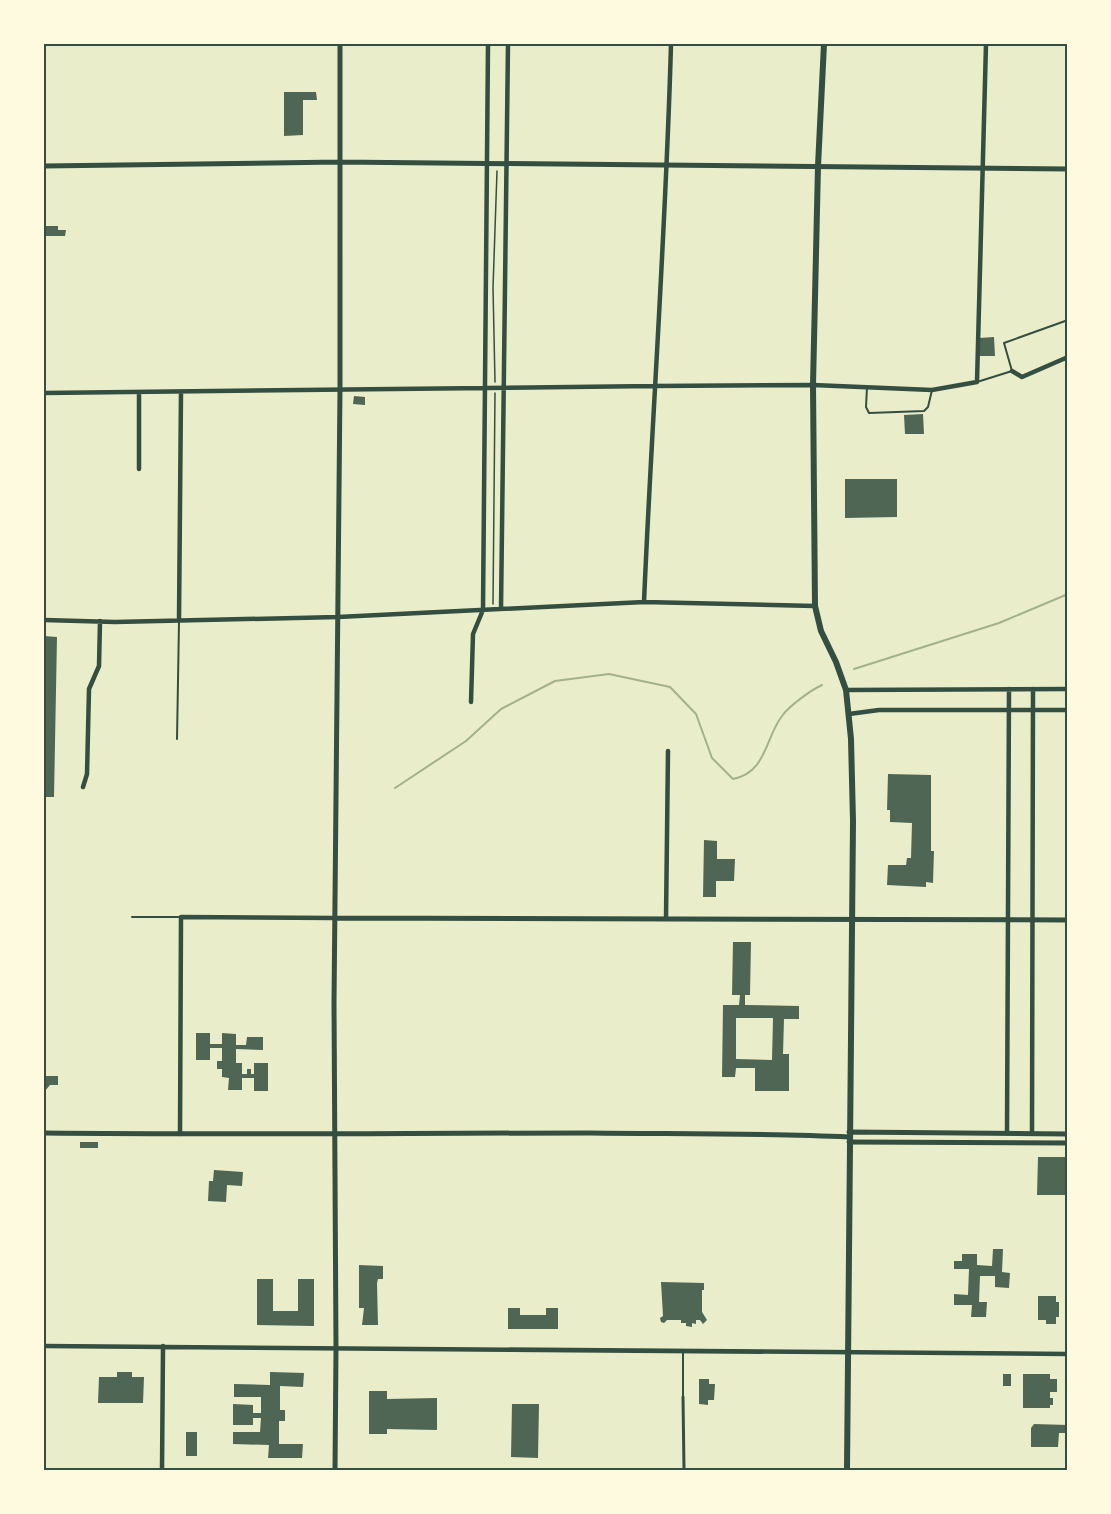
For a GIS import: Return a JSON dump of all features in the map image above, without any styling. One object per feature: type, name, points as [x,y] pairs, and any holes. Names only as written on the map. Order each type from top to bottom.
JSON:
[{"type":"main road","points":[[824,44],[818,166],[813,385],[815,606],[821,631],[846,690],[851,738],[854,821],[851,919],[847,1470]]},
{"type":"street","points":[[335,1470],[334,1003],[340,389],[340,44]]},
{"type":"street","points":[[471,702],[472,634],[483,610],[488,44]]},
{"type":"street","points":[[501,609],[508,44]]},
{"type":"street","points":[[644,602],[667,166],[671,44]]},
{"type":"street","points":[[44,393],[813,385],[932,390],[977,382],[986,44]]},
{"type":"street","points":[[44,166],[339,162],[1068,169]]},
{"type":"street","points":[[1011,371],[1022,377],[1068,357]]},
{"type":"street","points":[[139,392],[140,469]]},
{"type":"street","points":[[179,619],[181,392]]},
{"type":"street","points":[[44,620],[338,617],[644,602],[815,606]]},
{"type":"street","points":[[83,787],[87,774],[89,688],[99,666],[100,621]]},
{"type":"street","points":[[1008,1133],[1009,689]]},
{"type":"street","points":[[1032,1133],[1033,689]]},
{"type":"street","points":[[846,690],[1068,689]]},
{"type":"street","points":[[849,714],[879,710],[1068,710]]},
{"type":"street","points":[[666,919],[668,751]]},
{"type":"street","points":[[180,1134],[181,917],[1068,920]]},
{"type":"street","points":[[44,1133],[782,1134],[1068,1143]]},
{"type":"street","points":[[849,1137],[1008,1133],[1068,1134]]},
{"type":"street","points":[[44,1346],[1068,1354]]},
{"type":"street","points":[[162,1470],[163,1346]]},
{"type":"street","points":[[683,1396],[684,1470]]},
{"type":"lane","points":[[977,382],[1011,371],[1004,343],[1068,320]]},
{"type":"lane","points":[[867,387],[866,407],[869,412],[924,411],[928,407],[932,390]]},
{"type":"lane","points":[[177,739],[179,619]]},
{"type":"lane","points":[[132,917],[181,917]]},
{"type":"lane","points":[[683,1351],[683,1396]]},
{"type":"path","points":[[493,609],[495,388],[493,288],[497,170]]},
{"type":"building","points":[[284,92],[316,92],[317,100],[303,100],[303,135],[284,136]]},
{"type":"building","points":[[44,226],[58,226],[58,230],[66,230],[65,236],[44,236]]},
{"type":"building","points":[[994,337],[995,356],[980,356],[979,338]]},
{"type":"building","points":[[354,396],[365,397],[365,405],[353,404]]},
{"type":"building","points":[[923,414],[924,434],[905,434],[904,415]]},
{"type":"building","points":[[845,479],[897,479],[897,517],[845,518]]},
{"type":"building","points":[[44,636],[57,637],[54,797],[44,797]]},
{"type":"building","points":[[888,774],[931,775],[933,883],[926,882],[926,887],[887,885],[888,865],[906,865],[907,858],[911,858],[912,823],[890,822],[890,810],[887,810]]},
{"type":"building","points":[[704,840],[717,841],[717,859],[735,859],[734,881],[716,881],[716,897],[703,897]]},
{"type":"building","points":[[733,942],[751,942],[750,995],[745,995],[745,1005],[799,1006],[799,1019],[784,1019],[783,1054],[789,1054],[789,1091],[755,1091],[755,1068],[736,1068],[735,1077],[722,1077],[723,1005],[739,1005],[740,995],[732,995]],"holes":[[[736,1018],[773,1018],[772,1060],[736,1059]]]},
{"type":"building","points":[[196,1033],[210,1033],[210,1044],[222,1044],[222,1033],[236,1034],[236,1045],[246,1045],[247,1037],[263,1037],[263,1050],[236,1049],[236,1063],[242,1063],[242,1074],[247,1074],[247,1069],[251,1069],[251,1074],[254,1074],[254,1063],[268,1063],[268,1091],[254,1091],[254,1078],[242,1078],[242,1090],[228,1090],[229,1078],[222,1077],[222,1069],[217,1069],[217,1061],[222,1061],[222,1048],[210,1048],[210,1060],[196,1060]]},
{"type":"building","points":[[44,1076],[58,1076],[58,1085],[50,1085],[44,1092]]},
{"type":"building","points":[[80,1142],[98,1142],[98,1148],[80,1148]]},
{"type":"building","points":[[1038,1157],[1068,1157],[1068,1195],[1037,1195]]},
{"type":"building","points":[[214,1170],[243,1172],[242,1186],[227,1185],[226,1202],[208,1201],[209,1181],[213,1181]]},
{"type":"building","points":[[993,1249],[1003,1249],[1002,1272],[1010,1273],[1009,1288],[995,1287],[995,1276],[980,1276],[979,1302],[987,1302],[986,1317],[971,1317],[972,1305],[954,1305],[954,1294],[968,1295],[969,1269],[954,1269],[954,1261],[962,1261],[962,1254],[977,1254],[977,1265],[992,1266]]},
{"type":"building","points":[[359,1265],[383,1266],[383,1279],[378,1279],[377,1283],[378,1325],[362,1325],[364,1308],[359,1308]]},
{"type":"building","points":[[257,1279],[273,1279],[273,1311],[298,1311],[298,1279],[314,1279],[314,1326],[257,1325]]},
{"type":"building","points":[[661,1282],[704,1283],[702,1312],[707,1320],[703,1324],[700,1320],[696,1320],[696,1324],[692,1323],[692,1327],[681,1323],[681,1320],[661,1322],[660,1318],[663,1316]]},
{"type":"building","points":[[1038,1296],[1056,1296],[1056,1302],[1059,1302],[1059,1317],[1056,1317],[1056,1324],[1046,1324],[1046,1320],[1038,1320]]},
{"type":"building","points":[[508,1308],[520,1308],[520,1315],[546,1315],[546,1308],[558,1308],[558,1329],[508,1329]]},
{"type":"building","points":[[117,1372],[132,1372],[132,1377],[144,1377],[143,1403],[98,1403],[99,1377],[117,1377]]},
{"type":"building","points":[[270,1372],[304,1373],[303,1387],[280,1386],[280,1410],[285,1410],[285,1421],[279,1421],[279,1444],[303,1444],[302,1458],[268,1458],[269,1445],[233,1444],[233,1432],[260,1432],[261,1418],[253,1418],[253,1425],[233,1425],[233,1404],[253,1405],[253,1413],[261,1413],[261,1397],[234,1397],[234,1384],[270,1385]]},
{"type":"building","points":[[1003,1374],[1011,1374],[1011,1386],[1003,1386]]},
{"type":"building","points":[[1023,1374],[1050,1374],[1050,1379],[1057,1379],[1057,1392],[1050,1392],[1053,1405],[1050,1405],[1050,1408],[1023,1408]]},
{"type":"building","points":[[699,1379],[709,1379],[709,1384],[715,1384],[714,1400],[708,1400],[708,1405],[699,1404]]},
{"type":"building","points":[[369,1391],[387,1391],[387,1399],[437,1398],[437,1430],[387,1429],[387,1434],[369,1434]]},
{"type":"building","points":[[512,1404],[539,1404],[538,1458],[511,1457]]},
{"type":"building","points":[[1034,1424],[1068,1425],[1068,1433],[1059,1433],[1058,1447],[1031,1447],[1031,1428]]},
{"type":"building","points":[[186,1432],[197,1432],[197,1456],[186,1456]]},
{"type":"waterway","points":[[854,669],[999,623],[1068,594]]},
{"type":"waterway","points":[[395,788],[466,741],[501,709],[555,681],[609,674],[670,687],[696,714],[712,758],[733,779],[744,775],[759,762],[776,725],[785,712],[822,685]]}]
